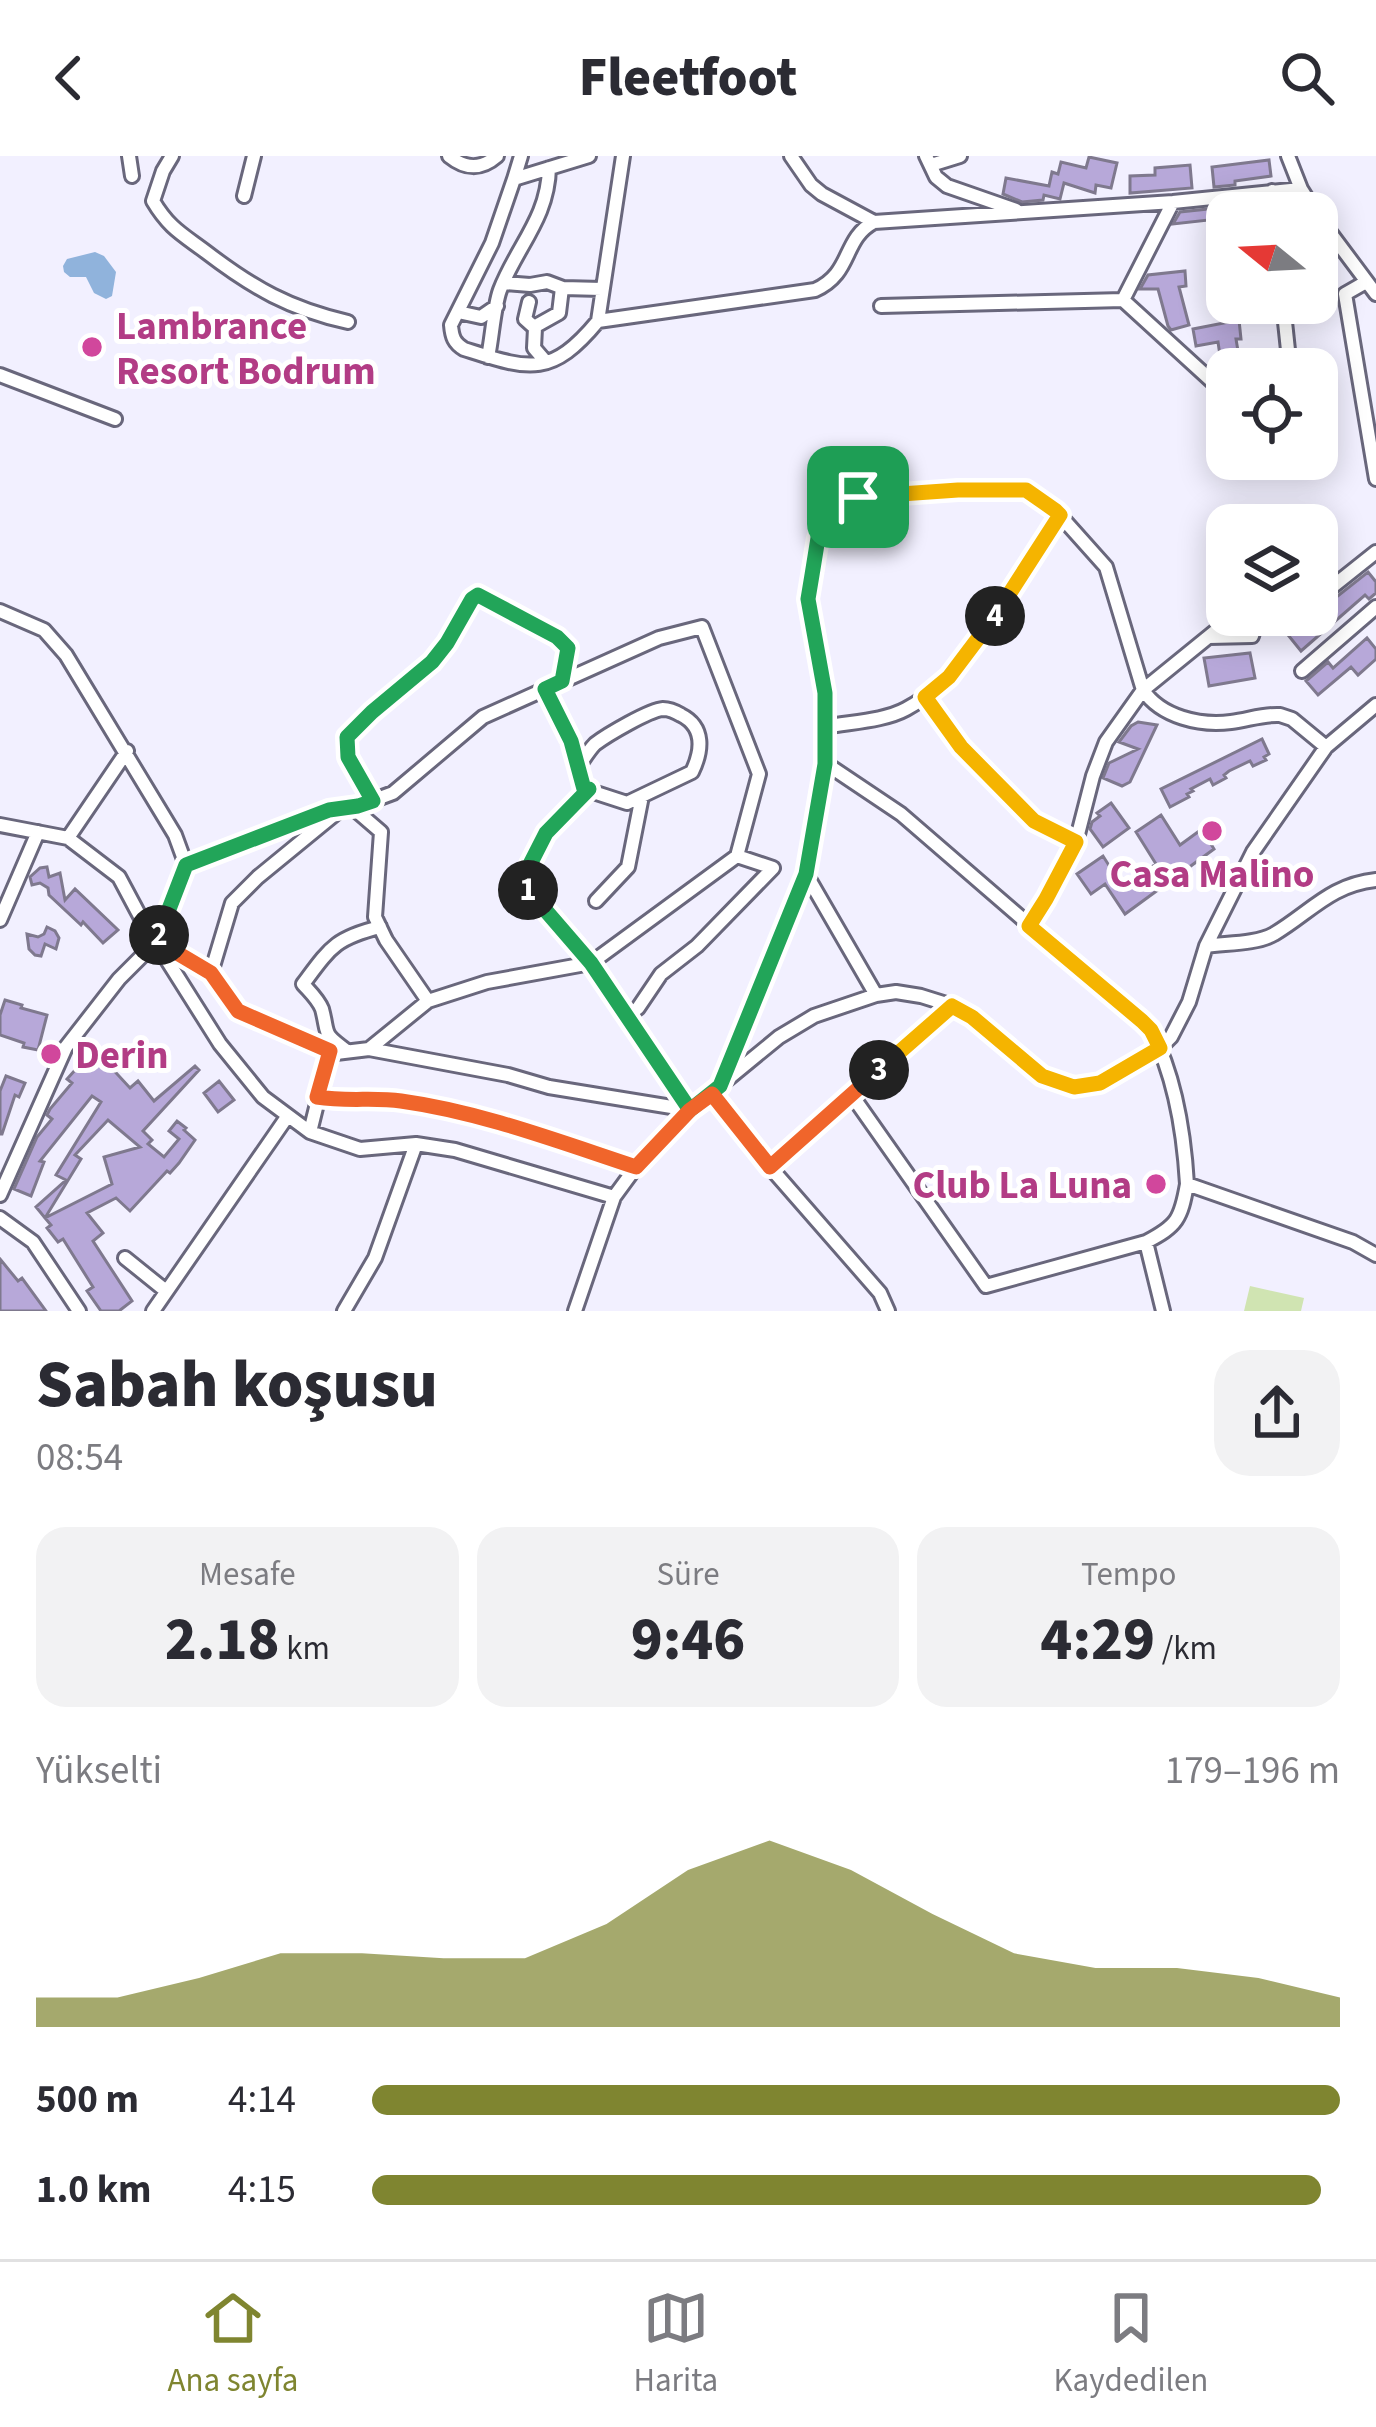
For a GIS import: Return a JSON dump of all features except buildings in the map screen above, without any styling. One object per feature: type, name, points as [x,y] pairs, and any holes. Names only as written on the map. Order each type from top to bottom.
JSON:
[{"type":"street","points":[[129,156],[132,176]]},
{"type":"street","points":[[172,156],[153,201],[166,223],[249,285],[348,322]]},
{"type":"street","points":[[244,196],[254,156]]},
{"type":"street","points":[[449,156],[470,167],[482,166],[497,156]]},
{"type":"street","points":[[521,156],[492,243],[451,325],[457,344],[532,367],[584,338],[598,321],[623,156]]},
{"type":"street","points":[[514,179],[590,156]]},
{"type":"street","points":[[791,156],[822,194],[874,222]]},
{"type":"street","points":[[959,156],[928,160],[947,186],[1023,213]]},
{"type":"street","points":[[1288,156],[1303,192]]},
{"type":"street","points":[[488,357],[498,295],[546,202],[550,168]]},
{"type":"street","points":[[598,321],[815,290],[841,271],[859,232],[874,222],[1301,189]]},
{"type":"street","points":[[1123,300],[1173,202]]},
{"type":"street","points":[[492,243],[521,248]]},
{"type":"street","points":[[1338,244],[1371,288],[1345,294],[1376,479]]},
{"type":"street","points":[[504,283],[547,281],[562,288],[602,289]]},
{"type":"street","points":[[534,327],[559,313],[562,288]]},
{"type":"street","points":[[881,306],[1123,300],[1206,376]]},
{"type":"street","points":[[529,302],[525,319],[534,327],[534,348],[546,362]]},
{"type":"street","points":[[458,311],[481,316],[497,306]]},
{"type":"street","points":[[0,375],[115,418]]},
{"type":"street","points":[[716,1090],[806,874],[825,764],[825,693],[808,599],[818,538],[834,516],[858,497],[1026,490],[1060,515],[1106,567],[1148,698],[1166,711],[1204,723],[1280,715],[1292,719],[1326,748]]},
{"type":"street","points":[[825,727],[901,712],[949,677],[1021,579],[1060,515]]},
{"type":"street","points":[[1338,582],[1376,552]]},
{"type":"street","points":[[373,801],[348,757],[347,737],[432,662],[478,595],[564,641],[568,654],[562,681]]},
{"type":"street","points":[[1302,671],[1376,607]]},
{"type":"street","points":[[0,611],[44,630],[66,655],[127,751],[175,835],[186,865],[157,941],[119,979],[66,1047],[0,1195]]},
{"type":"street","points":[[186,865],[329,810],[393,793],[483,717],[659,638],[702,627],[759,774],[737,856],[591,963],[488,982],[428,1001],[369,1048]]},
{"type":"street","points":[[1029,926],[1076,842],[1106,742],[1143,690],[1209,637]]},
{"type":"street","points":[[545,689],[571,741],[578,767],[584,789],[627,803],[692,772],[700,751],[696,728],[676,712],[663,710],[594,745],[578,767]]},
{"type":"street","points":[[925,697],[961,747],[1034,821],[1076,842]]},
{"type":"street","points":[[575,1311],[614,1197],[636,1167],[690,1110],[779,1036],[814,1016],[877,995],[908,993],[972,1017],[1042,1076],[1074,1087],[1100,1083],[1160,1048],[1189,1002],[1206,946],[1252,851],[1326,748],[1376,706]]},
{"type":"street","points":[[68,838],[127,751]]},
{"type":"street","points":[[825,764],[901,814],[1151,1030],[1160,1048],[1185,1153],[1183,1210],[1168,1231],[1146,1242],[986,1286],[851,1094]]},
{"type":"street","points":[[589,789],[546,833],[521,882],[591,963],[690,1110]]},
{"type":"street","points":[[596,901],[628,867],[642,796]]},
{"type":"street","points":[[347,808],[381,832],[375,916],[428,1001]]},
{"type":"street","points":[[211,973],[232,903],[347,808]]},
{"type":"street","points":[[0,825],[68,838],[119,877],[220,1044],[263,1097],[310,1132],[360,1149],[416,1144],[455,1150],[614,1197]]},
{"type":"street","points":[[0,920],[38,832]]},
{"type":"street","points":[[627,1016],[661,974],[697,946],[773,868],[737,856]]},
{"type":"street","points":[[806,874],[877,995]]},
{"type":"street","points":[[1206,946],[1269,937],[1337,889],[1376,880]]},
{"type":"street","points":[[348,1052],[323,1027],[319,1001],[303,984],[348,935],[380,927]]},
{"type":"street","points":[[157,941],[211,973],[238,1011],[336,1053],[369,1048],[549,1087],[690,1110]]},
{"type":"street","points":[[770,1167],[952,1006]]},
{"type":"street","points":[[310,1132],[330,1051]]},
{"type":"street","points":[[716,1090],[770,1167],[880,1294],[888,1311]]},
{"type":"street","points":[[317,1097],[344,1102],[396,1100],[446,1109],[636,1167]]},
{"type":"street","points":[[153,1311],[286,1117]]},
{"type":"street","points":[[344,1311],[375,1258],[416,1144]]},
{"type":"street","points":[[1187,1184],[1353,1242],[1376,1256]]},
{"type":"street","points":[[0,1218],[33,1242],[79,1311]]},
{"type":"street","points":[[1146,1242],[1163,1311]]},
{"type":"street","points":[[124,1258],[166,1291]]},
{"type":"green space","points":[[1250,1286],[1304,1298],[1301,1311],[1244,1311]]},
{"type":"water","points":[[95,252],[116,272],[112,296],[106,299],[94,293],[86,277],[64,272],[67,259]]},
{"type":"place","name":"Lambrance Resort Bodrum","points":[[92,347]]},
{"type":"place","name":"Casa Malino","points":[[1212,831]]},
{"type":"place","name":"Derin","points":[[51,1054]]},
{"type":"place","name":"Club La Luna","points":[[1156,1184]]},
{"type":"route","points":[[858,497],[834,516],[818,538],[808,599],[825,693],[825,764],[806,874],[720,1086],[690,1110],[591,963],[521,882],[546,833],[589,789],[584,789],[571,741],[545,689],[562,681],[568,648],[564,641],[478,595],[432,662],[347,737],[348,757],[373,801],[329,810],[186,865],[157,941],[211,973],[238,1011],[330,1051],[317,1097],[344,1102],[396,1100],[446,1109],[636,1167],[690,1110],[712,1094],[770,1167],[952,1006],[1054,1082],[1088,1087],[1130,1068],[1160,1048],[1151,1030],[1029,926],[1076,842],[1034,821],[961,747],[925,697],[973,648],[1060,515],[1026,490],[858,497]]}]
